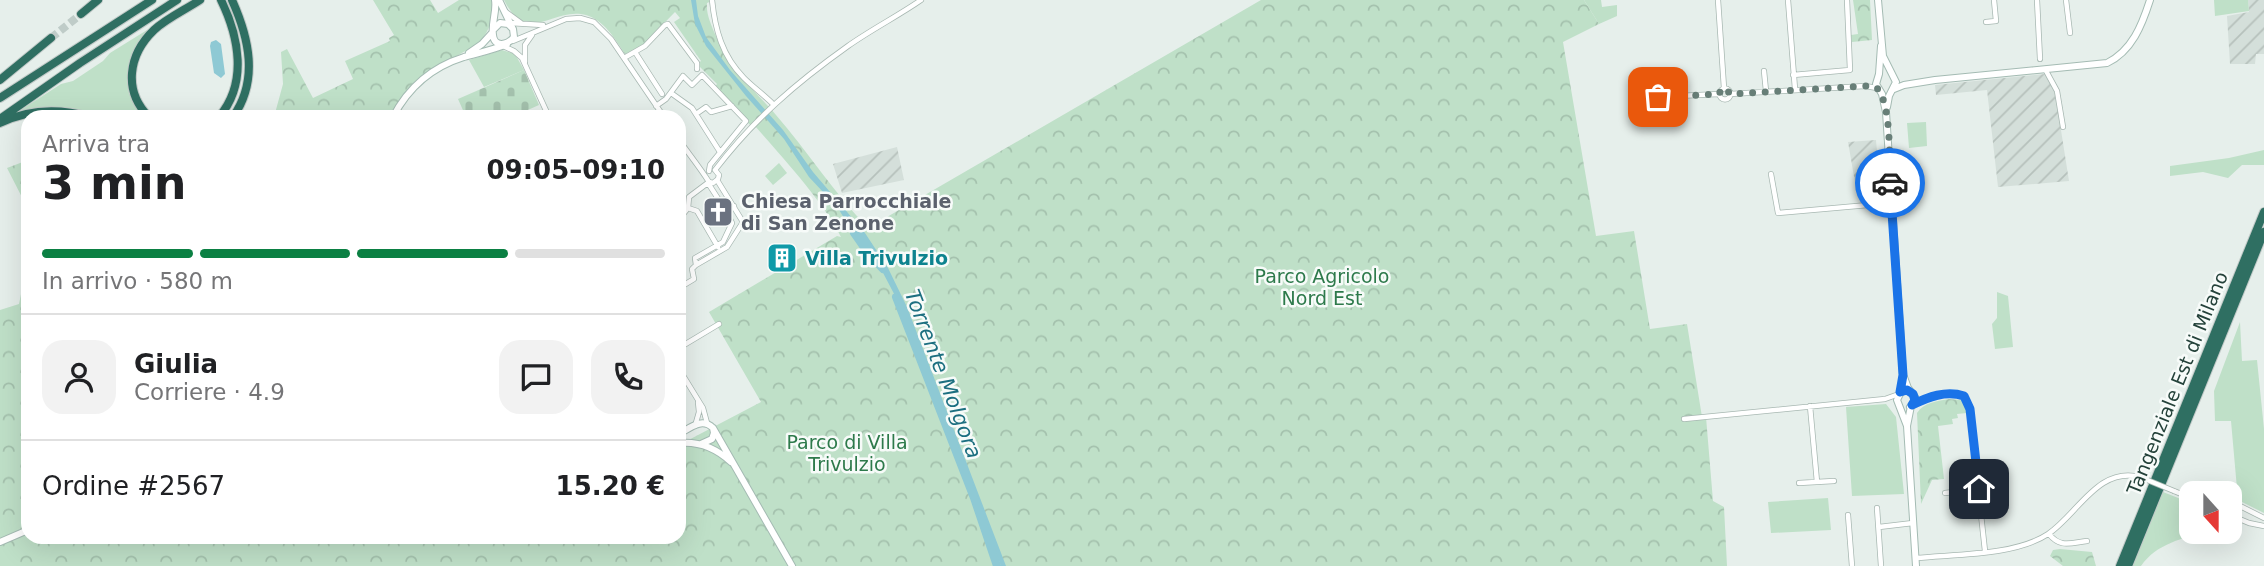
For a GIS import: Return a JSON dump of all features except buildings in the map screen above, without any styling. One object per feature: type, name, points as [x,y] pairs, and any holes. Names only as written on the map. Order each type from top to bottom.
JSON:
[{"type":"highway","points":[[81,14],[98,0]]},
{"type":"highway","points":[[0,98],[152,0]]},
{"type":"highway","points":[[0,121],[80,63],[177,0]]},
{"type":"highway","points":[[144,110],[132,87],[131,76],[144,43],[153,32],[200,0]]},
{"type":"highway","points":[[221,0],[234,32],[238,55],[234,88],[224,110]]},
{"type":"highway","points":[[232,0],[247,39],[249,62],[244,96],[237,110]]},
{"type":"highway","points":[[0,80],[51,38]]},
{"type":"highway","points":[[0,121],[21,115]]},
{"type":"highway","name":"Tangenziale Est di Milano","points":[[2120,566],[2264,212]]},
{"type":"highway","name":"Tangenziale Est di Milano","points":[[2128,566],[2264,232]]},
{"type":"street","points":[[497,0],[514,19],[528,26]]},
{"type":"street","points":[[497,0],[493,37],[525,60]]},
{"type":"street","points":[[712,0],[715,28],[720,42],[743,77],[772,106]]},
{"type":"street","points":[[686,151],[698,169],[707,172],[715,170],[772,106],[849,46],[921,0]]},
{"type":"street","points":[[1658,97],[1719,94],[1724,88],[1718,0]]},
{"type":"street","points":[[1788,0],[1795,89]]},
{"type":"street","points":[[1793,75],[1850,70],[1847,0]]},
{"type":"street","points":[[1878,0],[1881,46],[1878,77],[1886,112],[1903,375],[1899,404],[1907,426],[1916,566]]},
{"type":"street","points":[[1986,22],[1996,21],[1994,0]]},
{"type":"street","points":[[2037,0],[2040,59]]},
{"type":"street","points":[[2066,0],[2070,33]]},
{"type":"street","points":[[1719,94],[1726,99],[1730,94],[1865,86],[1886,93],[1909,83],[2100,64],[2114,60],[2126,51],[2150,2]]},
{"type":"street","points":[[504,44],[514,37],[505,11]]},
{"type":"street","points":[[461,58],[480,46],[498,24],[528,26],[573,18],[591,21],[604,30],[659,110]]},
{"type":"street","points":[[397,110],[419,82],[439,68],[550,24]]},
{"type":"street","points":[[624,58],[645,47],[668,24],[697,69]]},
{"type":"street","points":[[511,26],[546,110]]},
{"type":"street","points":[[525,60],[526,41],[539,30]]},
{"type":"street","points":[[1881,46],[1896,85],[1886,112]]},
{"type":"street","points":[[635,52],[662,94]]},
{"type":"street","points":[[2045,69],[2057,91],[2063,127]]},
{"type":"street","points":[[1764,71],[1766,91]]},
{"type":"street","points":[[1865,86],[1885,73],[1909,83]]},
{"type":"street","points":[[656,106],[671,93],[683,76],[692,85],[702,75],[746,121],[707,172],[708,183],[732,223],[719,248]]},
{"type":"street","points":[[1724,88],[1728,89],[1730,94]]},
{"type":"street","points":[[671,93],[692,108],[720,152]]},
{"type":"street","points":[[696,114],[706,107],[711,112],[732,106]]},
{"type":"street","points":[[686,284],[694,279],[692,269],[696,265],[695,258],[727,247],[743,222],[715,170]]},
{"type":"street","points":[[1771,174],[1779,213],[1902,202]]},
{"type":"street","points":[[686,210],[689,197],[708,183],[718,180]]},
{"type":"street","points":[[726,211],[734,206]]},
{"type":"street","points":[[688,208],[696,210],[719,248]]},
{"type":"street","points":[[686,344],[719,324]]},
{"type":"street","points":[[1903,375],[1915,400],[1907,426]]},
{"type":"street","points":[[686,381],[792,566]]},
{"type":"street","points":[[1684,419],[1885,399],[1905,390],[1918,396],[1932,397]]},
{"type":"street","points":[[1885,399],[1904,408],[1932,397],[1953,393],[1964,396],[1970,409],[1985,551]]},
{"type":"street","points":[[698,401],[699,412],[693,435],[700,443],[724,456],[739,474]]},
{"type":"street","points":[[1810,406],[1817,482]]},
{"type":"street","points":[[686,430],[700,423],[709,424]]},
{"type":"street","points":[[686,443],[709,442],[714,432],[709,424]]},
{"type":"street","points":[[1916,558],[2018,547],[2049,534],[2108,479],[2125,474],[2140,477],[2179,493]]},
{"type":"street","points":[[1800,483],[1834,481]]},
{"type":"street","points":[[1945,493],[1979,489]]},
{"type":"street","points":[[2242,507],[2264,518]]},
{"type":"street","points":[[1877,508],[1881,566]]},
{"type":"street","points":[[1848,515],[1852,566]]},
{"type":"street","points":[[2242,520],[2264,526]]},
{"type":"street","points":[[1878,527],[1913,523]]},
{"type":"street","points":[[0,542],[21,533]]},
{"type":"street","points":[[2049,534],[2056,542],[2061,543],[2087,541]]},
{"type":"shaded area","points":[[2248,0],[2264,0],[2264,54],[2256,54],[2255,64],[2230,64],[2227,16],[2249,12]]},
{"type":"shaded area","points":[[2045,74],[2055,92],[2069,181],[1998,187],[1987,90],[1936,95],[1935,85]]},
{"type":"shaded area","points":[[1876,140],[1880,186],[1856,188],[1848,142]]},
{"type":"shaded area","points":[[897,147],[904,180],[842,193],[833,164]]},
{"type":"green space","points":[[373,0],[430,0],[438,13],[459,0],[492,0],[492,18],[478,44],[418,79],[395,110],[276,110],[283,84],[281,52],[287,49],[313,98],[353,79],[345,61],[390,41],[389,38],[394,35]]},
{"type":"green space","name":"Parco Agricolo Nord Est","points":[[504,0],[714,0],[707,3],[708,15],[728,59],[868,228],[1261,0],[1584,0],[1599,24],[1563,42],[1596,236],[1634,231],[1650,329],[1687,324],[1702,417],[1706,417],[1713,501],[1724,507],[1727,566],[0,566],[0,310],[19,304],[21,294],[21,544],[686,544],[686,441],[761,402],[709,312],[837,236],[841,237],[824,209],[789,165],[755,126],[753,128],[714,88],[717,84],[697,64],[701,61],[674,22],[680,18],[675,12],[642,46],[625,54],[609,31],[586,15],[563,15],[532,23],[522,21],[513,14]]},
{"type":"green space","points":[[1584,0],[1601,0],[1602,7],[1617,5],[1617,16],[1599,24]]},
{"type":"green space","points":[[1853,0],[1870,0],[1872,40],[1852,42],[1851,35],[1858,34]]},
{"type":"green space","points":[[2214,0],[2248,0],[2249,11],[2215,16]]},
{"type":"green space","points":[[168,17],[157,26],[130,68],[143,110],[71,110],[59,107],[21,110],[16,113],[61,84],[73,81],[103,61],[110,53]]},
{"type":"green space","points":[[502,50],[515,54],[524,70],[484,87],[469,60]]},
{"type":"green space","points":[[524,70],[539,105],[528,110],[463,110],[458,99]]},
{"type":"green space","points":[[1926,122],[1927,146],[1909,148],[1907,123]]},
{"type":"green space","points":[[2264,150],[2264,165],[2242,165],[2228,178],[2203,172],[2170,176],[2170,166]]},
{"type":"green space","points":[[21,163],[21,195],[7,168]]},
{"type":"green space","points":[[779,163],[787,173],[773,185],[765,176]]},
{"type":"green space","points":[[1997,292],[2008,296],[2013,347],[1995,349],[1992,324],[1997,318]]},
{"type":"green space","points":[[2240,322],[2242,361],[2257,360],[2264,429],[2264,513],[2242,502],[2242,481],[2236,481],[2231,421],[2215,421],[2214,391]]},
{"type":"green space","points":[[1949,399],[1961,400],[1967,413],[1957,414],[1958,418],[1952,419],[1953,424],[1938,426],[1944,479],[1932,480],[1921,504],[1917,413],[1927,404]]},
{"type":"green space","points":[[1886,404],[1896,417],[1904,494],[1852,496],[1846,407]]},
{"type":"green space","points":[[2163,492],[2179,498],[2179,540],[2154,552],[2141,566],[2132,566]]},
{"type":"green space","points":[[1828,498],[1831,530],[1771,533],[1768,502]]},
{"type":"green space","points":[[2053,550],[2092,552],[2096,566],[2063,566],[2050,556]]},
{"type":"water","name":"Torrente Molgora","points":[[691,0],[696,0],[698,16],[706,37],[730,70],[783,130],[813,172],[865,233],[888,268],[907,307],[1006,566],[1001,566],[902,309],[881,269],[853,233],[838,208],[809,177],[784,139],[706,46],[695,24]]},
{"type":"water","points":[[216,40],[221,44],[225,74],[221,78],[214,73],[210,46],[211,42]]},
{"type":"waterway","name":"Torrente Molgora","points":[[854,233],[883,269]]},
{"type":"waterway","name":"Torrente Molgora","points":[[896,297],[974,498],[997,566]]},
{"type":"tunnel","points":[[51,38],[81,14]]},
{"type":"way so far","points":[[1658,97],[1719,94],[1726,88],[1730,94],[1876,87],[1880,91],[1886,112],[1890,183]]},
{"type":"place","name":"Chiesa Parrocchiale di San Zenone","points":[[718,212]]},
{"type":"place","name":"Villa Trivulzio","points":[[782,258]]},
{"type":"route","points":[[1890,183],[1903,375],[1900,392],[1907,390],[1913,394],[1915,400],[1912,405],[1939,395],[1953,393],[1964,396],[1970,409],[1979,489]]},
{"type":"park label","name":"Parco di Villa Trivulzio","points":[[847,453]]}]
